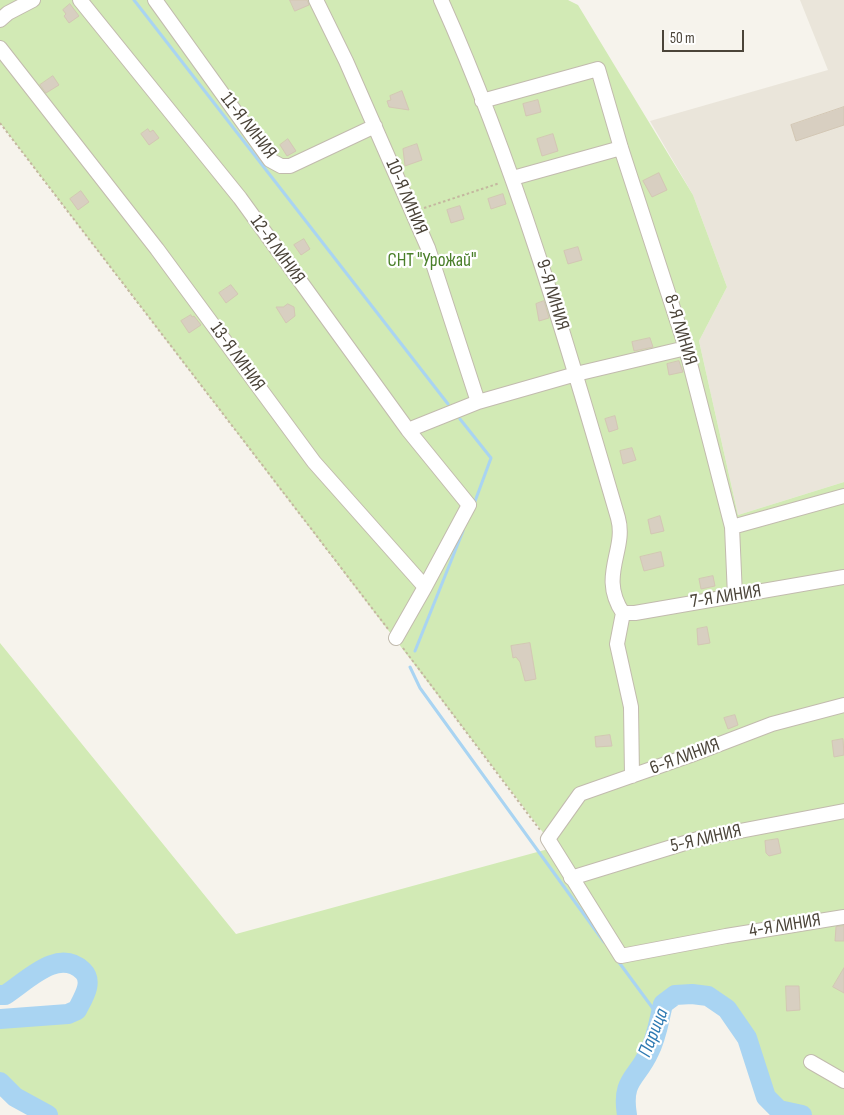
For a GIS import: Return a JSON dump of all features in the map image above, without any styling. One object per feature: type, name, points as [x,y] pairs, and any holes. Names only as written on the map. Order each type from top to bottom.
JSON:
[{"type":"street","points":[[0,20],[8,13],[33,0]]},
{"type":"street","name":"12-Я ЛИНИЯ","points":[[80,0],[240,198],[408,430],[468,505],[425,587]]},
{"type":"street","name":"11-Я ЛИНИЯ","points":[[155,0],[270,160],[281,166],[290,166],[375,126]]},
{"type":"street","name":"10-Я ЛИНИЯ","points":[[316,0],[375,126],[428,248],[478,402]]},
{"type":"street","name":"9-Я ЛИНИЯ","points":[[441,0],[513,178],[547,278],[576,374],[621,529],[613,567],[614,600],[623,613]]},
{"type":"street","name":"13-Я ЛИНИЯ","points":[[0,48],[152,242],[314,462],[425,587]]},
{"type":"street","name":"8-Я ЛИНИЯ","points":[[482,101],[598,69],[621,148],[686,348],[732,527],[735,596]]},
{"type":"street","points":[[513,178],[621,148]]},
{"type":"street","points":[[408,430],[478,402],[576,374],[686,348]]},
{"type":"street","points":[[732,527],[844,496]]},
{"type":"street","name":"7-Я ЛИНИЯ","points":[[623,613],[844,577]]},
{"type":"street","points":[[396,638],[425,587]]},
{"type":"street","points":[[623,613],[617,644],[631,707],[632,776]]},
{"type":"street","name":"6-Я ЛИНИЯ","points":[[548,839],[580,794],[772,724],[844,705]]},
{"type":"street","name":"5-Я ЛИНИЯ","points":[[571,878],[698,839],[844,811]]},
{"type":"street","points":[[548,839],[571,878]]},
{"type":"street","name":"4-Я ЛИНИЯ","points":[[571,878],[622,956],[726,936],[844,917]]},
{"type":"street","points":[[811,1062],[844,1081]]},
{"type":"path","points":[[0,123],[548,839]]},
{"type":"path","points":[[412,211],[513,178]]},
{"type":"shaded area","points":[[800,0],[844,0],[844,482],[738,515],[699,341],[727,287],[693,195],[650,121],[828,70]]},
{"type":"green space","name":"СНТ \"Урожай\"","points":[[0,0],[568,0],[578,5],[693,195],[727,287],[699,341],[738,515],[844,482],[844,1115],[802,1115],[779,1110],[766,1097],[747,1038],[727,1009],[708,996],[675,995],[663,1004],[652,1046],[628,1086],[626,1094],[627,1115],[45,1115],[0,1096],[0,1019],[68,1014],[77,1010],[88,985],[88,980],[83,971],[73,965],[53,964],[33,975],[5,995],[0,995],[0,643],[236,934],[552,848],[548,839],[0,123]]},
{"type":"building","points":[[290,0],[307,0],[309,5],[295,11]]},
{"type":"building","points":[[70,4],[79,16],[69,23],[64,16],[66,14],[63,10]]},
{"type":"building","points":[[53,76],[59,85],[46,93],[40,85]]},
{"type":"building","points":[[402,91],[409,110],[389,107],[387,101],[391,100],[390,96]]},
{"type":"building","points":[[538,100],[541,112],[526,116],[523,104]]},
{"type":"building","points":[[844,107],[844,125],[796,141],[791,125]]},
{"type":"building","points":[[148,129],[150,132],[153,130],[159,138],[149,145],[141,134]]},
{"type":"building","points":[[553,134],[558,151],[542,156],[537,139]]},
{"type":"building","points":[[288,139],[296,151],[287,156],[280,145]]},
{"type":"building","points":[[417,144],[422,160],[405,166],[403,149]]},
{"type":"building","points":[[659,173],[667,190],[652,197],[643,181]]},
{"type":"building","points":[[81,191],[89,202],[78,210],[70,199]]},
{"type":"building","points":[[503,194],[506,204],[491,209],[488,199]]},
{"type":"building","points":[[460,206],[464,219],[451,223],[447,210]]},
{"type":"building","points":[[304,239],[310,249],[301,255],[294,245]]},
{"type":"building","points":[[578,247],[582,260],[568,264],[564,251]]},
{"type":"building","points":[[231,285],[238,294],[226,303],[219,293]]},
{"type":"building","points":[[544,301],[549,318],[539,321],[536,304]]},
{"type":"building","points":[[288,304],[294,307],[295,316],[286,323],[276,307],[283,307]]},
{"type":"building","points":[[191,315],[201,325],[189,333],[181,321]]},
{"type":"building","points":[[650,338],[653,347],[634,351],[632,342]]},
{"type":"building","points":[[679,361],[683,372],[669,375],[667,364]]},
{"type":"building","points":[[615,416],[618,429],[609,432],[605,419]]},
{"type":"building","points":[[632,448],[636,460],[623,464],[620,451]]},
{"type":"building","points":[[660,516],[664,531],[651,534],[648,520]]},
{"type":"building","points":[[661,552],[664,566],[644,571],[640,557]]},
{"type":"building","points":[[713,576],[715,586],[701,589],[699,579]]},
{"type":"building","points":[[707,627],[710,643],[698,645],[697,629]]},
{"type":"building","points":[[530,643],[536,679],[525,681],[520,662],[516,657],[513,658],[511,646]]},
{"type":"building","points":[[735,715],[738,725],[728,729],[724,718]]},
{"type":"building","points":[[610,735],[612,746],[596,747],[595,737]]},
{"type":"building","points":[[843,739],[844,755],[834,757],[832,741]]},
{"type":"building","points":[[778,839],[781,853],[769,856],[766,853],[765,841]]},
{"type":"building","points":[[844,926],[844,941],[835,941],[836,927]]},
{"type":"building","points":[[844,968],[844,993],[833,987]]},
{"type":"building","points":[[786,986],[799,986],[800,1010],[787,1011]]},
{"type":"waterway","points":[[134,0],[448,404]]},
{"type":"waterway","points":[[460,419],[491,458],[474,504]]},
{"type":"waterway","points":[[415,651],[463,531]]},
{"type":"waterway","points":[[410,667],[420,688],[604,942]]},
{"type":"waterway","points":[[618,961],[660,1018]]},
{"type":"waterway","name":"Парица","points":[[0,995],[5,995],[33,975],[53,964],[73,965],[83,971],[88,980],[88,985],[77,1010],[68,1014],[0,1019]]},
{"type":"waterway","name":"Парица","points":[[627,1115],[626,1094],[628,1086],[652,1046],[663,1004],[675,995],[692,994],[708,996],[727,1009],[747,1038],[766,1097],[779,1110],[802,1115]]},
{"type":"waterway","name":"Парица","points":[[0,1082],[15,1097],[48,1115]]}]
